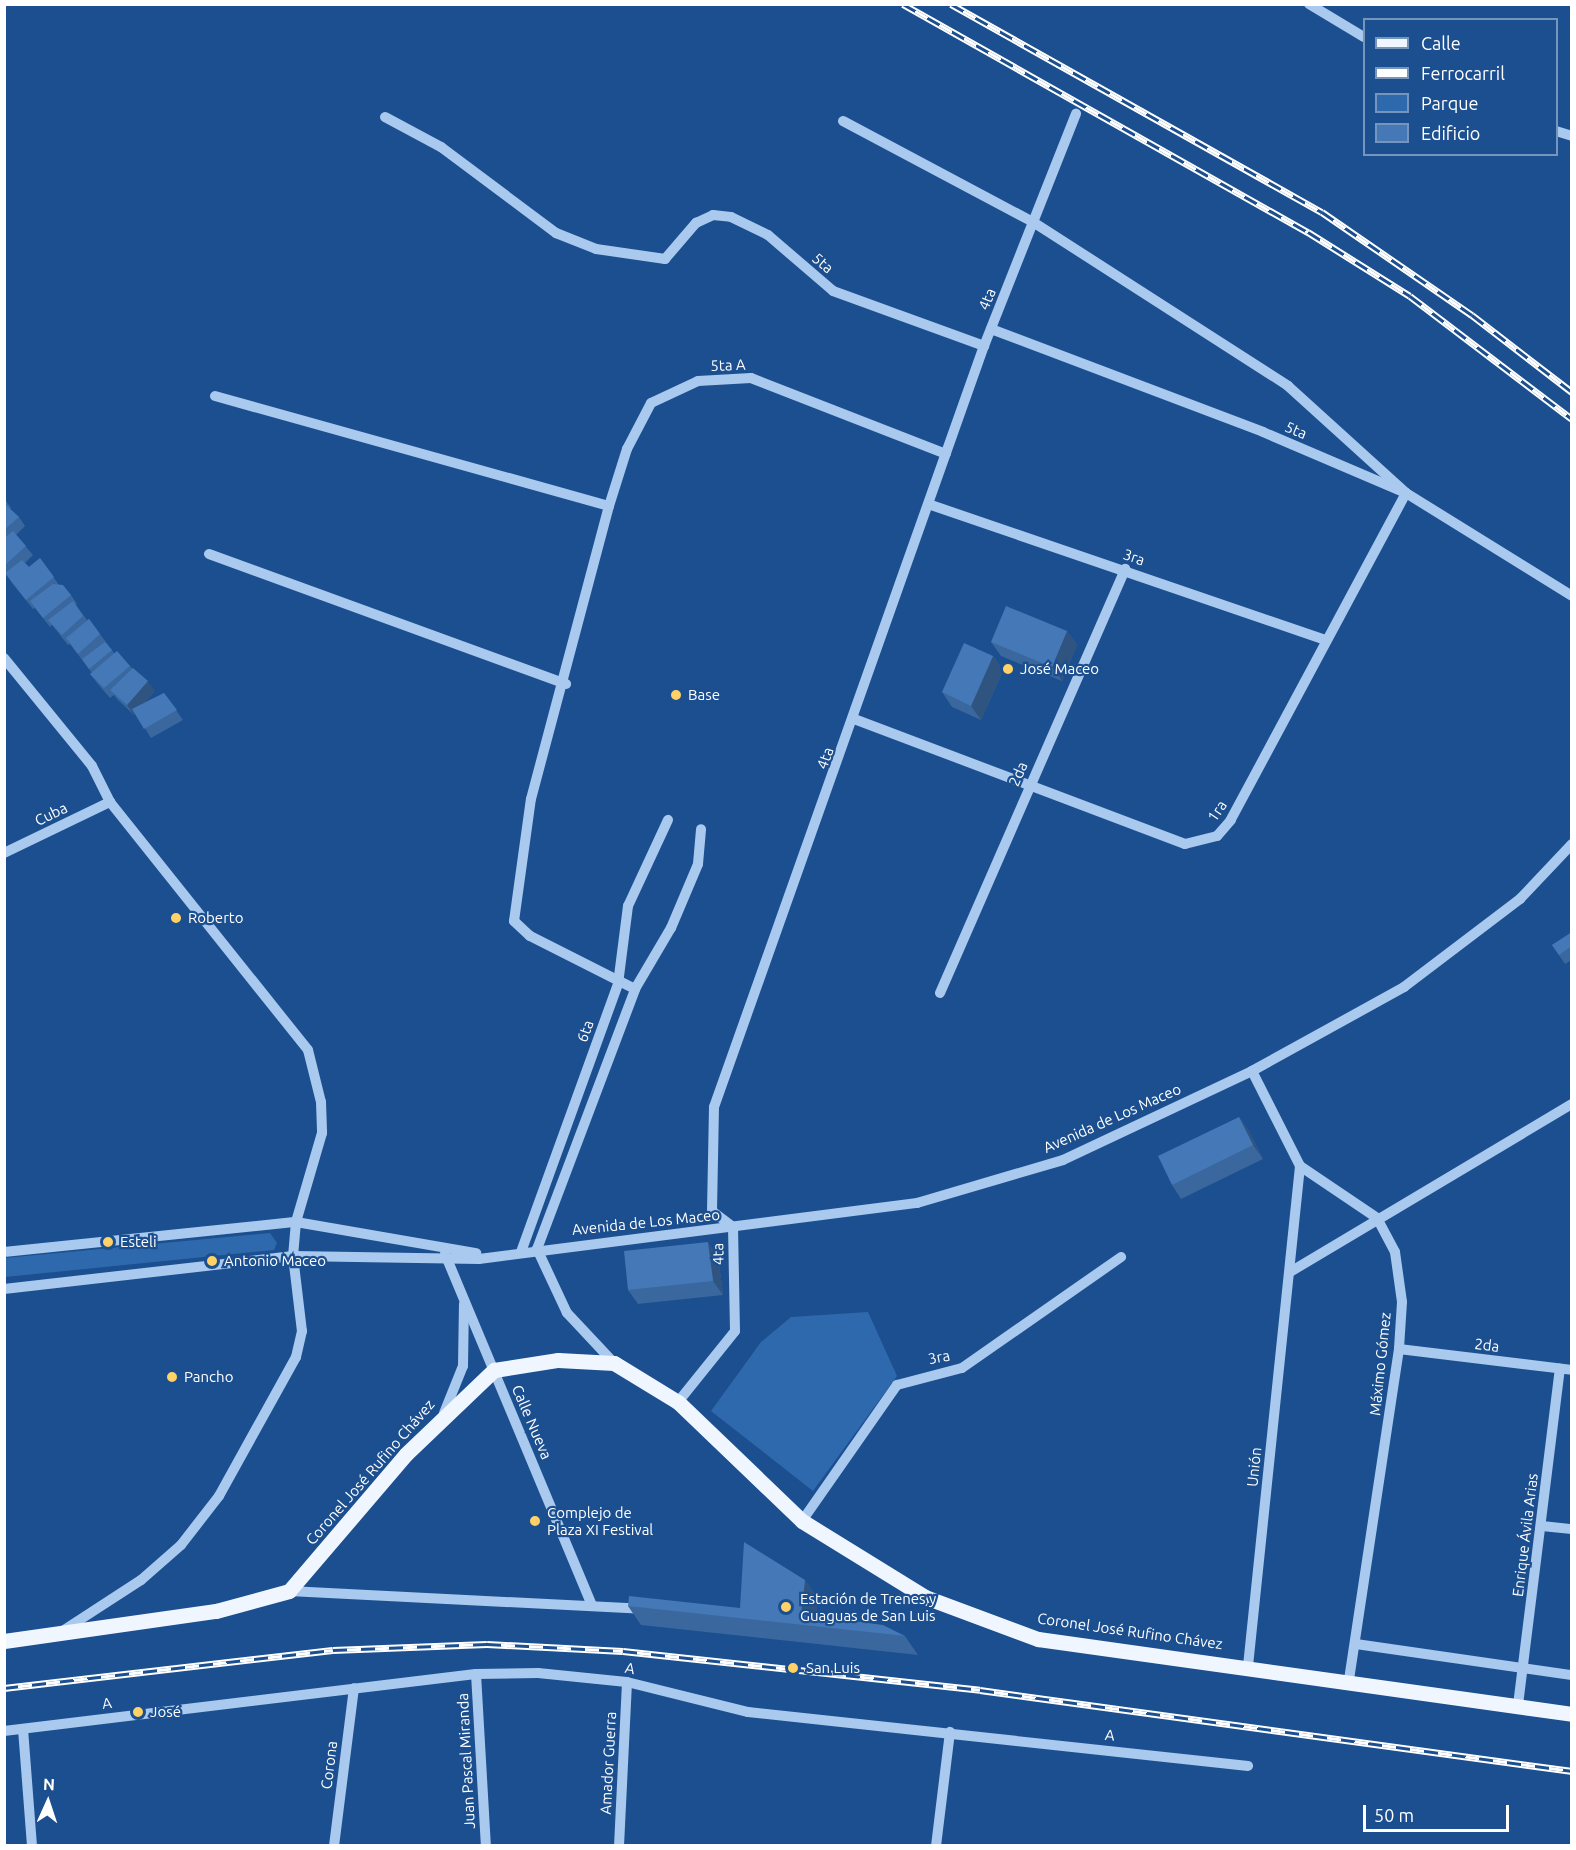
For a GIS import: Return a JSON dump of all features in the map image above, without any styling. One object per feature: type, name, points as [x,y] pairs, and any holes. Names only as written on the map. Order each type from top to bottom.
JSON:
[{"type":"main road","name":"Coronel José Rufino Chávez","points":[[289,1592],[443,1414],[494,1370],[530,1362],[614,1363],[678,1402],[802,1521],[925,1597],[1038,1639],[1349,1679],[1572,1714]]},
{"type":"main road","points":[[4,1641],[216,1611],[289,1592]]},
{"type":"street","points":[[1309,4],[1363,36]]},
{"type":"street","name":"4ta","points":[[678,1402],[735,1331],[733,1227],[712,1211],[714,1107],[931,505],[946,454],[990,329],[1076,114]]},
{"type":"street","name":"5ta","points":[[385,117],[441,147],[556,233],[625,257],[665,259],[696,224],[713,215],[731,217],[768,235],[833,291],[984,346]]},
{"type":"street","points":[[843,121],[1033,222],[1288,386],[1406,493]]},
{"type":"street","name":"5ta","points":[[990,329],[1263,432],[1406,493],[1572,596]]},
{"type":"street","name":"5ta A","points":[[618,984],[530,936],[514,921],[531,799],[566,684],[609,506],[627,449],[651,403],[698,381],[752,378],[946,454]]},
{"type":"street","points":[[215,396],[609,506]]},
{"type":"street","name":"1ra","points":[[855,719],[1185,844],[1217,836],[1231,820],[1406,493]]},
{"type":"street","name":"3ra","points":[[931,505],[1326,639]]},
{"type":"street","points":[[209,554],[566,684]]},
{"type":"street","name":"2da","points":[[940,993],[1125,569]]},
{"type":"street","points":[[4,658],[92,766],[110,802],[308,1050],[321,1102],[322,1133],[296,1222],[293,1256],[302,1331],[296,1357],[219,1496],[181,1545],[141,1580],[58,1634]]},
{"type":"street","name":"Cuba","points":[[4,853],[110,802]]},
{"type":"street","name":"6ta","points":[[521,1252],[618,984],[628,906],[668,820]]},
{"type":"street","points":[[614,1363],[567,1313],[537,1250],[635,989],[671,928],[698,864],[701,829]]},
{"type":"street","name":"Avenida de Los Maceo","points":[[4,1289],[293,1256],[446,1256],[521,1252],[917,1203],[1063,1160],[1252,1071],[1404,987],[1520,898],[1572,844]]},
{"type":"street","points":[[618,984],[635,989]]},
{"type":"street","name":"Máximo Gómez","points":[[1252,1071],[1300,1166],[1377,1218],[1395,1252],[1402,1302],[1399,1349],[1349,1679]]},
{"type":"street","points":[[1290,1272],[1377,1218],[1572,1104]]},
{"type":"street","name":"Unión","points":[[1248,1666],[1300,1166]]},
{"type":"street","name":"Avenida de Los Maceo","points":[[4,1252],[296,1222],[446,1256]]},
{"type":"street","name":"Calle Nueva","points":[[446,1256],[592,1605]]},
{"type":"street","name":"3ra","points":[[802,1521],[897,1385],[962,1368],[1121,1257]]},
{"type":"street","points":[[443,1414],[464,1366],[465,1298]]},
{"type":"street","name":"2da","points":[[1399,1349],[1572,1370]]},
{"type":"street","name":"Enrique Ávila Arias","points":[[1518,1705],[1560,1368]]},
{"type":"street","points":[[1542,1526],[1572,1529]]},
{"type":"street","points":[[289,1592],[651,1609]]},
{"type":"street","points":[[1356,1644],[1572,1675]]},
{"type":"street","name":"A","points":[[4,1731],[476,1674],[538,1673],[627,1682],[748,1712],[950,1732],[1248,1766]]},
{"type":"street","name":"Juan Pascal Miranda","points":[[476,1674],[486,1845]]},
{"type":"street","name":"Amador Guerra","points":[[619,1845],[627,1682]]},
{"type":"street","name":"Corona","points":[[334,1845],[354,1688]]},
{"type":"street","points":[[23,1729],[32,1845]]},
{"type":"street","points":[[936,1845],[950,1732]]},
{"type":"green space","points":[[270,1233],[277,1243],[274,1250],[5,1277],[5,1258]]},
{"type":"green space","points":[[868,1312],[897,1376],[813,1491],[711,1411],[761,1342],[791,1317]]},
{"type":"building","points":[[4,504],[19,517],[4,530]]},
{"type":"building","points":[[13,531],[26,546],[4,566],[4,538]]},
{"type":"building","points":[[40,558],[54,577],[26,600],[5,573],[22,560],[29,567]]},
{"type":"building","points":[[53,584],[63,585],[71,595],[43,618],[30,601]]},
{"type":"building","points":[[73,601],[83,616],[62,635],[48,620]]},
{"type":"building","points":[[1006,606],[1067,631],[1052,667],[991,642]]},
{"type":"building","points":[[89,619],[100,634],[78,654],[66,638]]},
{"type":"building","points":[[105,642],[112,650],[89,669],[82,659]]},
{"type":"building","points":[[964,643],[993,656],[971,706],[942,692]]},
{"type":"building","points":[[117,651],[130,666],[104,688],[90,674]]},
{"type":"building","points":[[133,668],[148,681],[127,705],[110,690]]},
{"type":"building","points":[[164,693],[177,710],[144,729],[132,709]]},
{"type":"building","points":[[1572,932],[1572,946],[1559,955],[1552,945]]},
{"type":"building","points":[[1239,1117],[1253,1145],[1172,1185],[1158,1156]]},
{"type":"building","points":[[708,1242],[713,1281],[628,1290],[624,1251]]},
{"type":"building","points":[[744,1542],[805,1580],[801,1614],[883,1625],[905,1636],[628,1606],[629,1596],[740,1608]]},
{"type":"railway","points":[[903,4],[1308,232],[1410,296],[1572,419]]},
{"type":"railway","points":[[951,4],[1322,212],[1472,315],[1572,392]]},
{"type":"railway","points":[[4,1688],[333,1650],[487,1644],[623,1651],[980,1690],[1572,1771]]},
{"type":"place","name":"José Maceo","points":[[1008,669]]},
{"type":"place","name":"Base","points":[[676,695]]},
{"type":"place","name":"Roberto","points":[[176,918]]},
{"type":"place","name":"Esteli","points":[[108,1242]]},
{"type":"place","name":"Antonio Maceo","points":[[212,1261]]},
{"type":"place","name":"Pancho","points":[[172,1377]]},
{"type":"place","name":"Complejo de Plaza XI Festival","points":[[535,1521]]},
{"type":"place","name":"Estación de Trenes y Guaguas de San Luis","points":[[786,1607]]},
{"type":"place","name":"San Luis","points":[[793,1668]]},
{"type":"place","name":"José","points":[[138,1712]]}]
